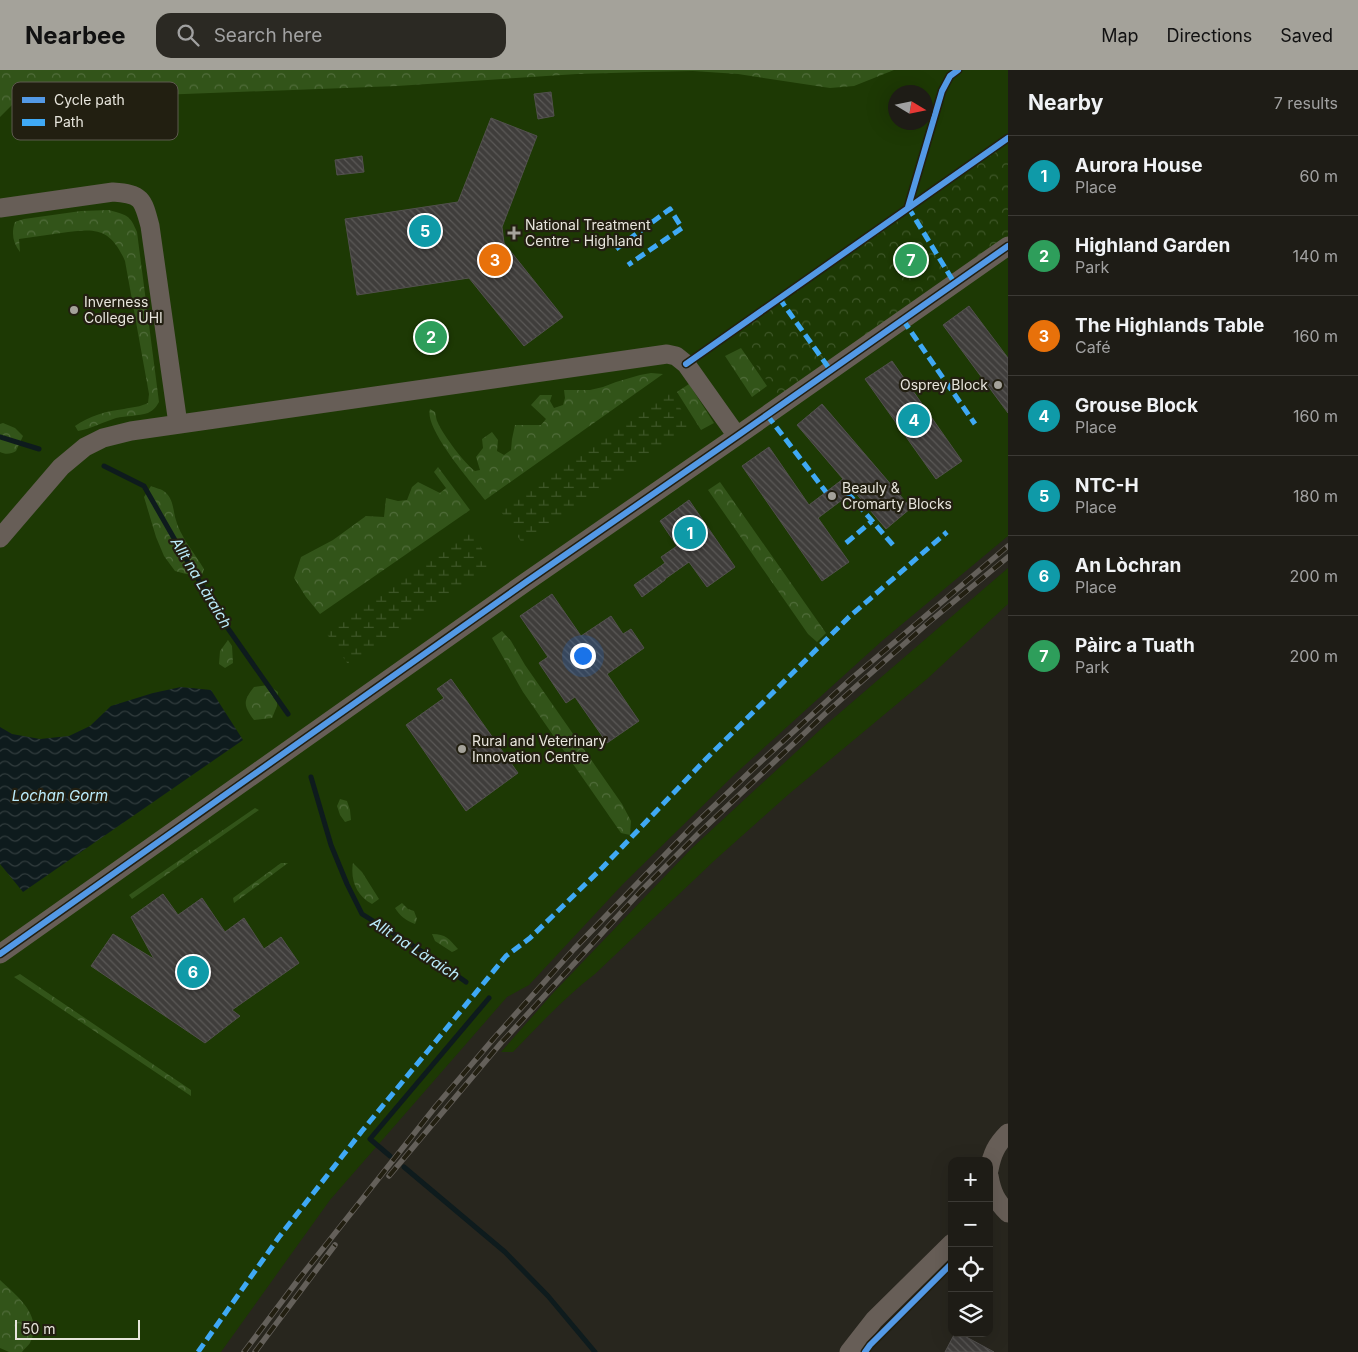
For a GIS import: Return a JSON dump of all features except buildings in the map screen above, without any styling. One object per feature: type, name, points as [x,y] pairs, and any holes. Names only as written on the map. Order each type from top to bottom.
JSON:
[{"type":"street","points":[[0,208],[113,192],[129,193],[139,198],[146,210],[150,226],[178,424]]},
{"type":"street","points":[[0,954],[526,582],[1008,246]]},
{"type":"street","points":[[0,538],[61,467],[85,447],[103,438],[131,431],[178,424],[667,354],[676,356],[686,364],[737,436]]},
{"type":"street","points":[[992,1157],[1000,1141],[1008,1133]]},
{"type":"street","points":[[993,1194],[999,1209]]},
{"type":"street","points":[[849,1352],[874,1320],[948,1247]]},
{"type":"green space","points":[[0,70],[1008,70],[1008,536],[883,640],[735,774],[623,884],[529,985],[507,997],[330,1200],[221,1352],[0,1352]]},
{"type":"green space","points":[[0,70],[894,70],[854,86],[830,88],[738,74],[693,71],[577,74],[397,86],[178,94],[178,82],[12,82],[12,105],[0,117]]},
{"type":"green space","points":[[1008,141],[1008,239],[781,401],[735,335]]},
{"type":"green space","points":[[109,210],[127,216],[137,232],[159,402],[148,413],[116,418],[78,431],[75,426],[92,417],[148,403],[149,394],[125,261],[113,242],[100,232],[83,230],[19,239],[20,252],[14,241],[13,230],[15,222],[24,219],[81,211]]},
{"type":"green space","points":[[741,348],[767,386],[752,397],[725,356]]},
{"type":"green space","points":[[651,373],[663,374],[485,500],[450,456],[434,429],[430,418],[430,409],[435,412],[441,428],[460,456],[475,471],[480,470],[476,457],[483,448],[482,439],[492,432],[498,440],[497,451],[504,455],[511,450],[515,425],[541,425],[546,419],[531,405],[540,395],[552,395],[550,401],[554,408],[563,405],[565,398],[564,390],[590,390]]},
{"type":"green space","points":[[689,384],[714,423],[701,430],[677,392]]},
{"type":"green space","points":[[669,389],[691,426],[524,546],[500,510]]},
{"type":"green space","points":[[3,423],[15,428],[23,436],[16,451],[4,454],[0,452],[0,424]]},
{"type":"green space","points":[[438,467],[470,510],[320,614],[294,578],[301,557],[333,540],[366,516],[384,517],[386,498],[398,501],[407,500],[412,487],[418,482],[440,493],[446,488],[434,472]]},
{"type":"green space","points":[[720,482],[826,633],[817,642],[808,634],[708,490]]},
{"type":"green space","points":[[151,486],[164,491],[170,498],[180,531],[204,569],[202,575],[175,571],[164,556],[144,497]]},
{"type":"green space","points":[[468,528],[494,567],[350,667],[324,630]]},
{"type":"green space","points":[[1008,568],[1008,604],[927,679],[789,794],[715,860],[563,1002],[513,1052],[501,1052],[553,993],[692,848],[821,729]]},
{"type":"green space","points":[[502,631],[511,641],[525,665],[622,804],[631,821],[630,835],[621,833],[523,692],[492,638]]},
{"type":"green space","points":[[228,640],[232,646],[233,663],[225,668],[219,664],[220,651]]},
{"type":"green space","points":[[268,685],[278,692],[277,706],[272,718],[254,720],[246,707],[246,700],[254,687]]},
{"type":"green space","points":[[340,799],[347,801],[351,820],[345,822],[340,815],[337,806]]},
{"type":"green space","points":[[255,808],[259,810],[132,899],[129,895]]},
{"type":"green space","points":[[281,863],[288,863],[234,903],[233,898]]},
{"type":"green space","points":[[353,863],[362,872],[379,899],[372,904],[362,897],[356,887],[352,869]]},
{"type":"green space","points":[[402,903],[408,909],[414,911],[417,919],[415,924],[403,917],[395,908]]},
{"type":"green space","points":[[432,934],[447,938],[458,949],[452,952],[435,941]]},
{"type":"green space","points":[[20,974],[191,1090],[191,1096],[14,977]]},
{"type":"green space","points":[[0,1280],[27,1307],[34,1324],[30,1343],[22,1352],[9,1352],[0,1348]]},
{"type":"water","name":"Lochan Gorm","points":[[181,687],[211,690],[243,740],[23,892],[0,864],[0,727],[12,734],[40,739],[69,736],[90,726],[111,706],[153,693]]},
{"type":"waterway","name":"Allt na Làraich","points":[[0,437],[39,449]]},
{"type":"waterway","name":"Allt na Làraich","points":[[104,466],[144,486],[227,627],[288,714]]},
{"type":"waterway","name":"Allt na Làraich","points":[[311,777],[331,845],[362,914],[431,957],[466,982]]},
{"type":"waterway","name":"Allt na Làraich","points":[[390,1156],[370,1139],[489,998]]},
{"type":"waterway","points":[[404,1167],[505,1252],[548,1296],[595,1352]]},
{"type":"railway","points":[[244,1352],[298,1280],[436,1106],[574,949],[692,827],[756,766],[851,679],[1008,546]]},
{"type":"railway","points":[[389,1176],[501,1043],[640,892],[699,833],[827,712],[928,623],[1008,557]]},
{"type":"railway","points":[[255,1352],[335,1245]]},
{"type":"marked path","points":[[908,207],[955,284]]},
{"type":"marked path","points":[[616,249],[670,209],[682,228],[628,265]]},
{"type":"marked path","points":[[779,298],[831,371]]},
{"type":"marked path","points":[[903,320],[975,424]]},
{"type":"marked path","points":[[767,415],[826,492]]},
{"type":"marked path","points":[[847,492],[893,545]]},
{"type":"marked path","points":[[846,543],[872,521]]},
{"type":"marked path","points":[[198,1352],[279,1237],[362,1131],[506,956],[530,938],[602,868],[706,759],[849,617],[947,532]]},
{"type":"cycle path","points":[[908,207],[942,91],[950,76],[958,70]]},
{"type":"cycle path","points":[[686,364],[1008,138]]},
{"type":"cycle path","points":[[0,954],[526,582],[1008,246]]},
{"type":"cycle path","points":[[865,1352],[948,1267]]},
{"type":"place","name":"NTC-H","points":[[425,231]]},
{"type":"place","name":"National Treatment Centre - Highland","points":[[514,233]]},
{"type":"place","name":"The Highlands Table","points":[[495,260]]},
{"type":"place","name":"Pàirc a Tuath","points":[[911,260]]},
{"type":"place","name":"Inverness College UHI","points":[[74,310]]},
{"type":"place","name":"Highland Garden","points":[[431,337]]},
{"type":"place","name":"Osprey Block","points":[[998,385]]},
{"type":"place","name":"Grouse Block","points":[[914,420]]},
{"type":"place","name":"Beauly & Cromarty Blocks","points":[[832,496]]},
{"type":"place","name":"Aurora House","points":[[690,533]]},
{"type":"place","name":"Rural and Veterinary Innovation Centre","points":[[462,749]]},
{"type":"place","name":"An Lòchran","points":[[193,972]]}]
